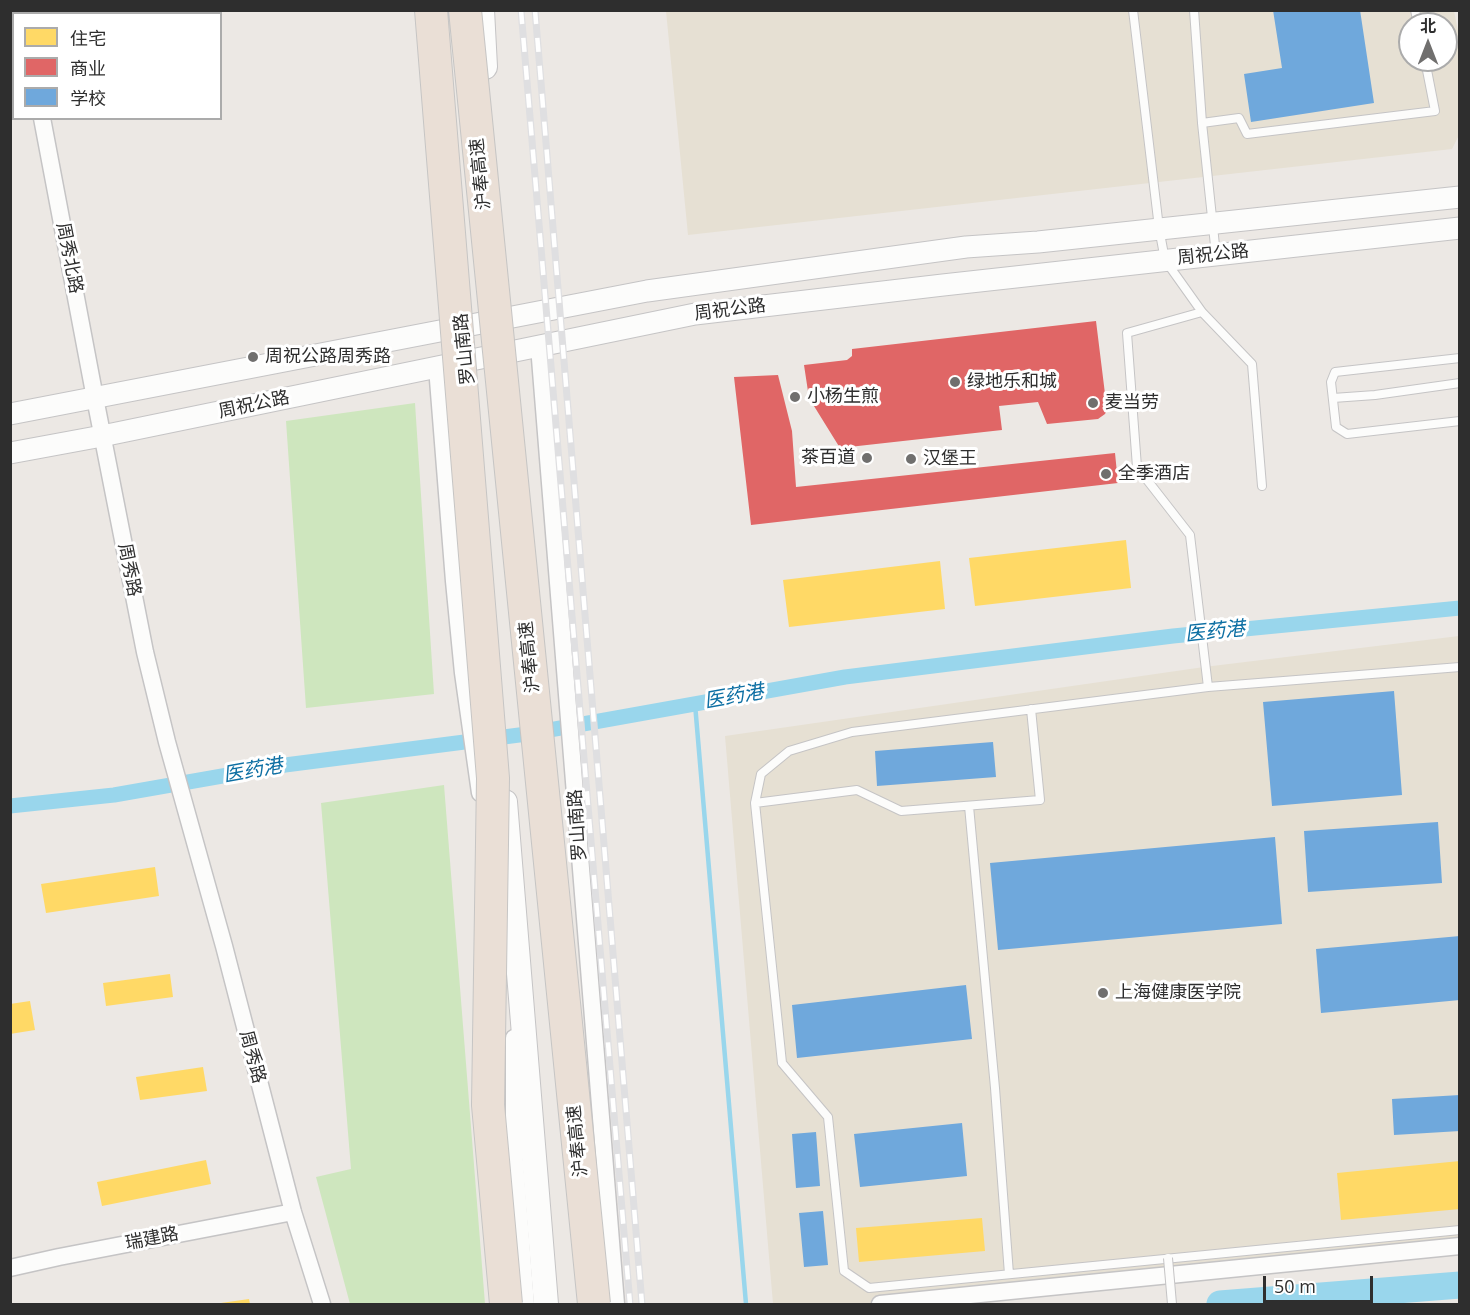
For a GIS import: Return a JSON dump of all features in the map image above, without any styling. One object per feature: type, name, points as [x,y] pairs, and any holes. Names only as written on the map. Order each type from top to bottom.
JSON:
[{"type":"highway","name":"沪奉高速","points":[[431,10],[493,778],[488,1105],[506,1305]]},
{"type":"highway","name":"沪奉高速","points":[[465,10],[594,1305]]},
{"type":"main road","name":"罗山南路","points":[[424,10],[467,361],[546,1305]]},
{"type":"main road","name":"罗山南路","points":[[482,10],[499,320],[539,769],[581,1305]]},
{"type":"street","name":"周秀北路","points":[[42,120],[95,398]]},
{"type":"street","name":"周祝公路","points":[[10,414],[647,291],[966,248],[1460,197]]},
{"type":"street","name":"周祝公路","points":[[10,453],[695,314],[1460,228]]},
{"type":"street","name":"罗山南路","points":[[539,346],[616,1305]]},
{"type":"street","name":"罗山南路","points":[[437,367],[454,581],[466,693],[514,1020],[514,1149],[526,1305]]},
{"type":"street","name":"周秀路","points":[[95,398],[145,652],[167,742],[293,1212],[322,1305]]},
{"type":"street","name":"瑞建路","points":[[10,1268],[293,1212]]},
{"type":"street","points":[[880,1305],[1460,1246]]},
{"type":"lane","points":[[1133,10],[1159,228],[1165,260],[1202,312],[1252,364],[1262,486]]},
{"type":"lane","points":[[1194,10],[1202,123],[1216,255]]},
{"type":"lane","points":[[1202,123],[1239,118],[1247,134],[1435,111],[1427,72]]},
{"type":"lane","points":[[1202,312],[1127,333],[1137,467],[1190,535],[1208,687]]},
{"type":"lane","points":[[1460,358],[1335,372],[1331,382],[1336,428],[1347,434],[1460,421]]},
{"type":"lane","points":[[1333,398],[1374,395],[1460,383]]},
{"type":"lane","points":[[1460,667],[1208,687],[852,732],[789,751],[761,774],[755,803],[782,1063],[828,1117],[844,1271],[869,1288],[1460,1230]]},
{"type":"lane","points":[[755,803],[857,790],[901,811],[1041,800],[1031,709]]},
{"type":"lane","points":[[969,806],[995,1088],[1009,1274]]},
{"type":"lane","points":[[1168,1258],[1172,1305]]},
{"type":"shaded area","points":[[666,11],[1454,11],[1398,12],[1398,72],[1458,72],[1458,30],[1460,40],[1459,135],[1452,149],[688,235]]},
{"type":"shaded area","name":"上海健康医学院","points":[[1459,636],[1459,1251],[1190,1274],[979,1304],[773,1304],[725,736],[1204,667]]},
{"type":"green space","points":[[415,403],[434,694],[306,708],[286,421]]},
{"type":"green space","points":[[444,785],[485,1304],[350,1304],[316,1177],[351,1169],[321,803]]},
{"type":"building: 住宅","points":[[1126,540],[1131,588],[975,606],[969,558]]},
{"type":"building: 住宅","points":[[940,561],[945,609],[789,627],[783,580]]},
{"type":"building: 住宅","points":[[155,867],[159,896],[46,913],[41,884]]},
{"type":"building: 住宅","points":[[170,974],[173,997],[106,1006],[103,983]]},
{"type":"building: 住宅","points":[[30,1001],[35,1030],[10,1034],[10,1004]]},
{"type":"building: 住宅","points":[[203,1067],[207,1091],[140,1100],[136,1077]]},
{"type":"building: 住宅","points":[[206,1160],[211,1184],[102,1206],[97,1182]]},
{"type":"building: 住宅","points":[[1460,1161],[1460,1209],[1341,1220],[1337,1173]]},
{"type":"building: 住宅","points":[[982,1218],[985,1251],[859,1262],[856,1228]]},
{"type":"building: 住宅","points":[[249,1299],[250,1304],[221,1303]]},
{"type":"building: 商业","name":"绿地乐和城","points":[[1096,321],[1107,410],[1098,419],[1047,424],[1038,402],[999,406],[1002,430],[840,448],[809,398],[804,365],[847,360],[852,356],[852,349]]},
{"type":"building: 商业","points":[[778,375],[792,431],[796,487],[1115,453],[1118,483],[751,525],[734,377]]},
{"type":"building: 学校","points":[[1273,10],[1360,10],[1374,103],[1251,122],[1244,74],[1282,68]]},
{"type":"building: 学校","points":[[1394,691],[1402,795],[1272,806],[1263,702]]},
{"type":"building: 学校","points":[[993,742],[996,777],[877,786],[875,751]]},
{"type":"building: 学校","points":[[1438,822],[1442,883],[1308,892],[1304,831]]},
{"type":"building: 学校","points":[[1275,837],[1282,924],[998,950],[990,863]]},
{"type":"building: 学校","points":[[1460,936],[1460,1000],[1321,1013],[1316,949]]},
{"type":"building: 学校","points":[[966,985],[972,1039],[797,1058],[792,1005]]},
{"type":"building: 学校","points":[[1460,1095],[1460,1131],[1394,1135],[1392,1099]]},
{"type":"building: 学校","points":[[962,1123],[967,1176],[860,1187],[854,1134]]},
{"type":"building: 学校","points":[[816,1132],[820,1186],[796,1188],[792,1134]]},
{"type":"building: 学校","points":[[823,1211],[828,1265],[804,1267],[799,1213]]},
{"type":"waterway","name":"医药港","points":[[10,806],[114,795],[285,765],[527,734],[845,677],[1173,636],[1460,608]]},
{"type":"waterway","points":[[695,704],[746,1304]]},
{"type":"waterway","points":[[1220,1304],[1460,1285]]},
{"type":"railway","points":[[521,10],[630,1304]]},
{"type":"railway","points":[[535,10],[642,1304]]},
{"type":"place","name":"周祝公路周秀路","points":[[253,357]]},
{"type":"place","name":"绿地乐和城","points":[[955,382]]},
{"type":"place","name":"小杨生煎","points":[[795,397]]},
{"type":"place","name":"麦当劳","points":[[1093,403]]},
{"type":"place","name":"茶百道","points":[[867,458]]},
{"type":"place","name":"汉堡王","points":[[911,459]]},
{"type":"place","name":"全季酒店","points":[[1106,474]]},
{"type":"place","name":"上海健康医学院","points":[[1103,993]]}]
